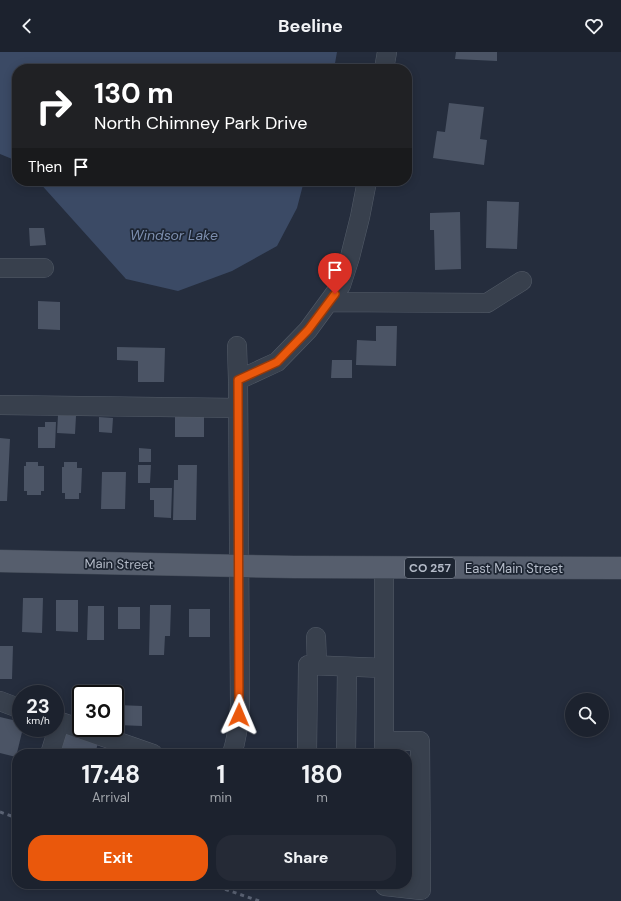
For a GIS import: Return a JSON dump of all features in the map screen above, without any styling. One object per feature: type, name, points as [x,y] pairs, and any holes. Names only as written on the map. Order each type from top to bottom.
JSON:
[{"type":"main road","name":"Main Street","points":[[0,561],[238,567]]},
{"type":"main road","name":"East Main Street","points":[[238,567],[621,568]]},
{"type":"street","points":[[385,64],[387,52]]},
{"type":"street","points":[[238,380],[277,362],[308,330],[329,302],[340,285],[350,257],[366,186]]},
{"type":"street","points":[[0,268],[44,268]]},
{"type":"street","points":[[329,302],[487,303],[522,280]]},
{"type":"street","points":[[234,749],[240,705],[237,346]]},
{"type":"street","points":[[0,405],[238,408]]},
{"type":"street","points":[[384,568],[384,748],[420,741],[421,890],[412,889]]},
{"type":"street","points":[[316,637],[317,665]]},
{"type":"street","points":[[307,749],[308,665],[384,668]]},
{"type":"street","points":[[346,749],[347,666]]},
{"type":"street","points":[[0,701],[12,706]]},
{"type":"street","points":[[64,724],[116,748]]},
{"type":"street","points":[[51,749],[54,737]]},
{"type":"water","points":[[0,52],[337,52],[335,64],[12,64],[12,159],[0,154]]},
{"type":"water","name":"Windsor Lake","points":[[42,186],[303,186],[297,208],[277,246],[232,271],[178,291],[126,279]]},
{"type":"building","points":[[456,52],[497,52],[497,61],[455,59]]},
{"type":"building","points":[[449,103],[484,107],[480,139],[487,140],[484,165],[433,158],[437,131],[445,132]]},
{"type":"building","points":[[487,201],[519,202],[517,249],[486,248]]},
{"type":"building","points":[[460,212],[461,269],[435,270],[434,230],[430,230],[430,213]]},
{"type":"building","points":[[29,228],[44,228],[46,245],[30,246]]},
{"type":"building","points":[[38,301],[60,302],[60,330],[38,329]]},
{"type":"building","points":[[376,326],[397,326],[396,366],[356,365],[357,340],[376,341]]},
{"type":"building","points":[[117,347],[165,348],[164,382],[138,382],[138,361],[117,360]]},
{"type":"building","points":[[332,360],[352,360],[352,378],[331,378]]},
{"type":"building","points":[[58,415],[76,416],[75,434],[57,433]]},
{"type":"building","points":[[175,416],[204,417],[204,437],[175,437]]},
{"type":"building","points":[[99,417],[113,418],[112,433],[99,432]]},
{"type":"building","points":[[45,422],[56,422],[55,448],[38,448],[38,427],[45,427]]},
{"type":"building","points":[[0,438],[10,439],[7,501],[0,501]]},
{"type":"building","points":[[139,448],[151,449],[151,462],[139,462]]},
{"type":"building","points":[[26,462],[38,462],[38,466],[44,466],[44,491],[41,491],[41,495],[27,495],[27,491],[24,491],[24,466],[26,466]]},
{"type":"building","points":[[64,462],[77,462],[77,468],[82,468],[81,493],[79,493],[79,499],[65,499],[65,493],[62,493],[62,467],[64,467]]},
{"type":"building","points":[[138,465],[151,465],[150,483],[138,483]]},
{"type":"building","points":[[178,465],[197,465],[196,520],[173,520],[174,480],[178,480]]},
{"type":"building","points":[[102,472],[126,472],[125,509],[101,509]]},
{"type":"building","points":[[150,488],[172,488],[171,518],[154,517],[154,500],[150,500]]},
{"type":"building","points":[[23,598],[43,598],[42,633],[22,632]]},
{"type":"building","points":[[56,600],[78,600],[78,632],[56,631]]},
{"type":"building","points":[[150,605],[171,605],[170,636],[165,636],[164,655],[149,655]]},
{"type":"building","points":[[88,606],[104,606],[104,640],[87,640]]},
{"type":"building","points":[[118,607],[140,607],[140,629],[118,629]]},
{"type":"building","points":[[189,609],[210,609],[210,637],[189,637]]},
{"type":"building","points":[[0,646],[13,646],[12,679],[0,679]]},
{"type":"building","points":[[124,705],[142,706],[142,726],[124,725]]},
{"type":"building","points":[[0,717],[12,720],[12,737],[21,737],[18,749],[12,749],[12,756],[0,753]]},
{"type":"building","points":[[64,733],[72,735],[72,737],[78,737],[98,743],[96,749],[57,749],[61,737],[64,737]]},
{"type":"railway","points":[[0,812],[12,816]]},
{"type":"railway","points":[[224,889],[259,901]]},
{"type":"route","points":[[239,715],[238,380],[277,362],[308,330],[335,294]]}]
